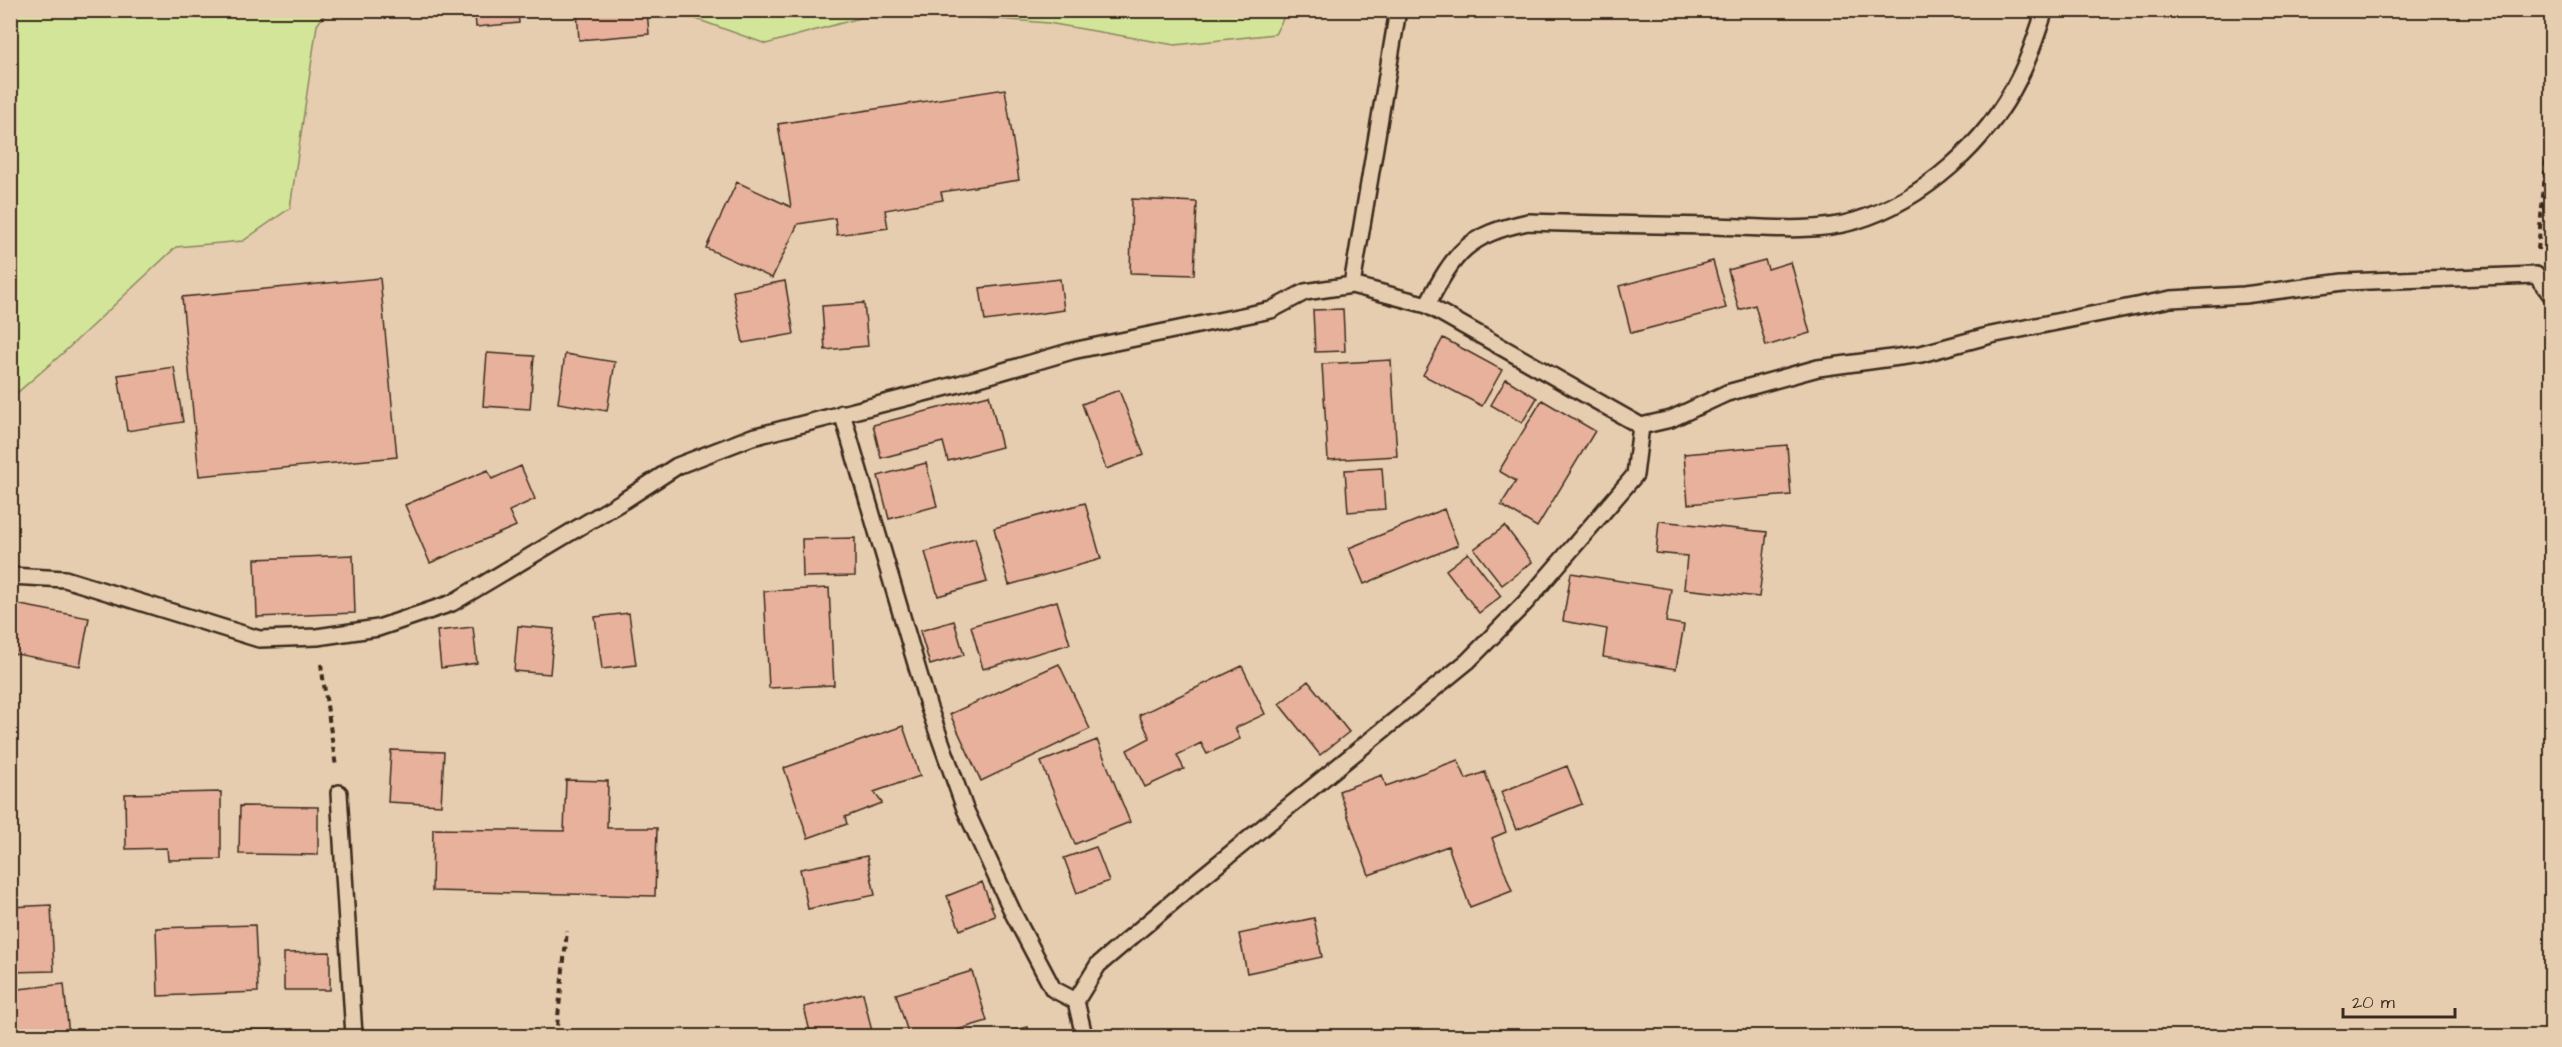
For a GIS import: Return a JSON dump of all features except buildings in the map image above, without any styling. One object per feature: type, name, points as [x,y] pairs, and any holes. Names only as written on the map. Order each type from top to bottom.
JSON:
[{"type":"lane","points":[[1352,285],[1398,10]]},
{"type":"lane","points":[[1427,305],[1443,274],[1465,247],[1488,233],[1508,226],[1528,222],[1791,228],[1854,221],[1912,196],[1942,173],[1976,141],[2019,78],[2045,10]]},
{"type":"lane","points":[[10,576],[65,579],[260,639],[317,637],[378,628],[452,603],[623,501],[677,466],[752,437],[959,384],[1072,351],[1271,310],[1305,292],[1352,285],[1427,305],[1641,426],[1671,418],[1727,393],[1818,368],[1921,354],[1990,335],[2171,299],[2244,295],[2343,282],[2536,275],[2552,296]]},
{"type":"lane","points":[[842,413],[929,708],[965,809],[1014,915],[1053,989],[1076,1001]]},
{"type":"lane","points":[[1084,1036],[1076,1001],[1098,965],[1202,877],[1468,661],[1525,603],[1635,475],[1641,426]]},
{"type":"lane","points":[[339,793],[354,1036]]},
{"type":"path","points":[[2536,275],[2552,98]]},
{"type":"path","points":[[317,637],[339,793]]},
{"type":"path","points":[[556,1036],[567,931]]},
{"type":"green space","points":[[11,10],[327,11],[317,25],[290,208],[243,241],[176,247],[63,353],[11,398]]},
{"type":"green space","points":[[674,11],[885,11],[766,44]]},
{"type":"green space","points":[[899,11],[1287,11],[1275,34],[1175,45],[1048,23]]}]
